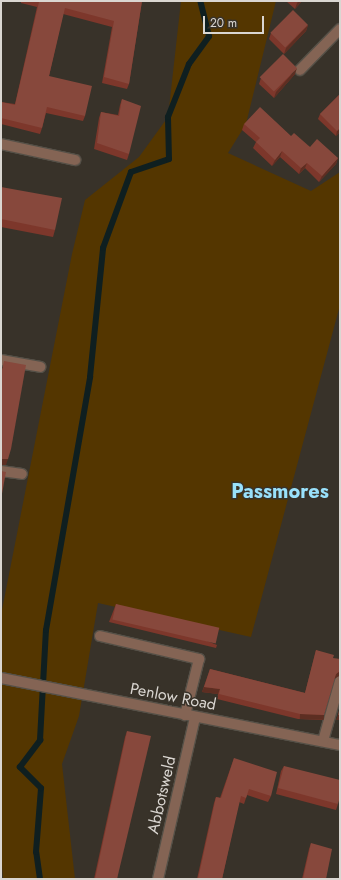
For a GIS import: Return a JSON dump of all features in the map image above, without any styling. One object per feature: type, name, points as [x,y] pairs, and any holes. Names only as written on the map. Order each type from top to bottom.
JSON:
[{"type":"street","points":[[300,70],[340,30]]},
{"type":"street","points":[[1,144],[75,160]]},
{"type":"street","points":[[1,360],[40,367]]},
{"type":"street","points":[[1,471],[22,474]]},
{"type":"street","name":"Abbotsweld","points":[[100,636],[199,659],[190,716],[158,879]]},
{"type":"street","name":"Penlow Road","points":[[1,678],[340,745]]},
{"type":"street","points":[[323,741],[340,681]]},
{"type":"shaded area","points":[[181,1],[276,1],[246,124],[228,153],[311,191],[340,172],[340,305],[251,637],[98,603],[79,716],[62,764],[75,879],[3,879],[1,852],[1,615],[72,254],[85,200],[139,157],[168,117]]},
{"type":"building","points":[[37,1],[142,1],[129,84],[104,77],[114,21],[65,8],[49,76],[92,86],[85,116],[47,107],[42,128],[1,118],[1,102],[15,105],[39,2]]},
{"type":"building","points":[[293,10],[308,25],[285,47],[270,33]]},
{"type":"building","points":[[283,54],[297,68],[274,91],[260,77]]},
{"type":"building","points":[[340,94],[340,128],[337,131],[320,114]]},
{"type":"building","points":[[122,99],[141,106],[129,154],[97,143],[101,112],[119,116]]},
{"type":"building","points":[[260,107],[291,136],[294,133],[310,147],[317,139],[338,158],[322,176],[307,163],[301,168],[282,151],[275,160],[256,142],[260,138],[244,124]]},
{"type":"building","points":[[1,187],[62,198],[55,230],[1,219]]},
{"type":"building","points":[[4,361],[26,365],[8,459],[1,459],[1,374]]},
{"type":"building","points":[[1,471],[6,472],[1,499]]},
{"type":"building","points":[[116,604],[219,628],[216,643],[112,620]]},
{"type":"building","points":[[316,650],[334,655],[333,658],[340,659],[340,671],[336,674],[324,715],[300,714],[219,694],[220,689],[204,687],[210,669],[305,693]]},
{"type":"building","points":[[127,731],[151,736],[117,879],[95,879]]},
{"type":"building","points":[[234,758],[277,772],[271,796],[249,789],[246,798],[241,796],[222,879],[198,879],[216,797],[221,798]]},
{"type":"building","points":[[284,766],[340,780],[340,797],[338,804],[278,788]]},
{"type":"building","points":[[311,843],[332,849],[326,879],[303,879]]},
{"type":"waterway","points":[[40,879],[36,852],[41,788],[20,767],[40,740],[46,630],[90,377],[103,248],[131,172],[169,159],[168,117],[189,64],[209,36],[200,1]]},
{"type":"district","name":"Passmores","points":[[280,491]]}]
